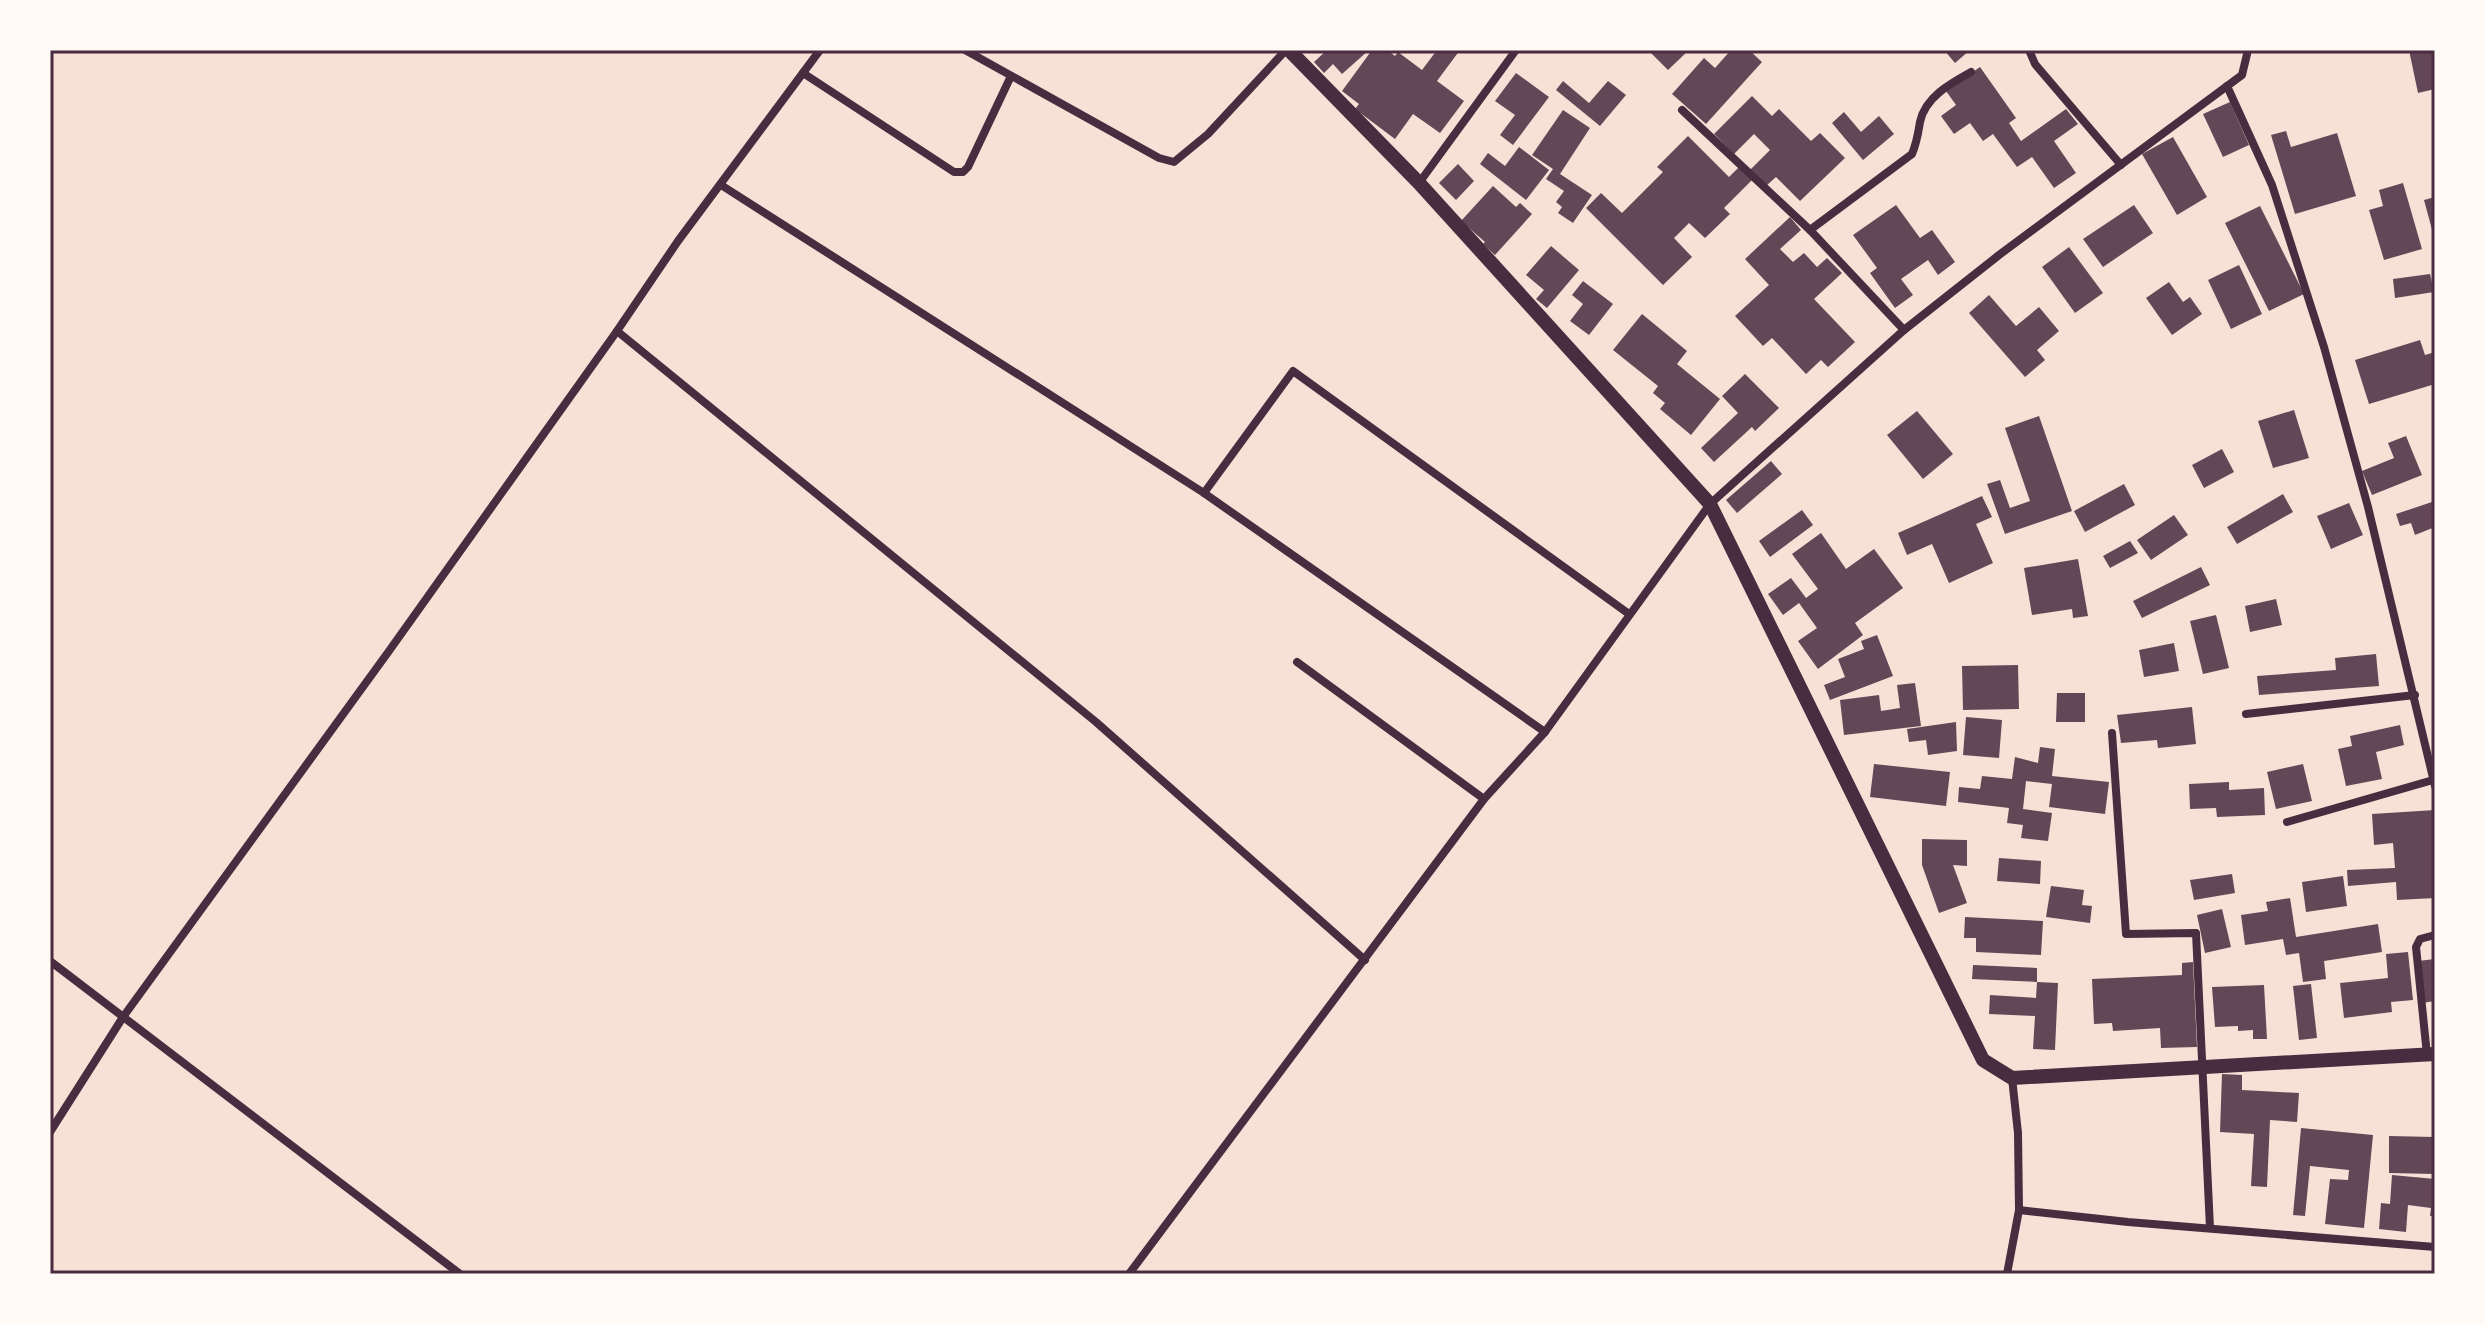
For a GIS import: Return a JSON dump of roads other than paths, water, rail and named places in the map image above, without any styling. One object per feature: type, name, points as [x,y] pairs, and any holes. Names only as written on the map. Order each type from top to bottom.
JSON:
[{"type":"street","points":[[50,1132],[123,1017],[617,331],[678,241],[820,50]]},
{"type":"street","points":[[965,50],[1159,158],[1174,162],[1208,134],[1288,50],[1419,183],[1710,504],[1983,1060],[2012,1078],[2431,1054],[2416,947],[2420,939],[2435,935]]},
{"type":"street","points":[[1419,183],[1516,50]]},
{"type":"street","points":[[2029,50],[2035,64],[2121,165]]},
{"type":"street","points":[[1129,1274],[1484,799],[1545,732],[1710,504],[1904,330],[1999,255],[2242,75],[2248,50]]},
{"type":"street","points":[[1810,230],[1912,154],[1919,138],[1920,120],[1931,100],[1947,85],[1971,72]]},
{"type":"street","points":[[803,73],[954,172],[963,172],[968,167],[1011,76]]},
{"type":"street","points":[[2227,86],[2272,185],[2324,347],[2431,754],[2434,783],[2287,822]]},
{"type":"street","points":[[1682,110],[1810,230],[1904,330]]},
{"type":"street","points":[[721,185],[1204,493],[1545,732]]},
{"type":"street","points":[[617,331],[1096,722],[1365,960]]},
{"type":"street","points":[[1204,493],[1293,371],[1629,614]]},
{"type":"street","points":[[1297,662],[1484,799]]},
{"type":"street","points":[[2246,714],[2415,695]]},
{"type":"street","points":[[2112,733],[2126,934],[2196,933],[2210,1228]]},
{"type":"street","points":[[50,961],[460,1274]]},
{"type":"street","points":[[2007,1274],[2019,1210],[2018,1133],[2012,1078]]},
{"type":"street","points":[[2019,1210],[2435,1247]]}]
